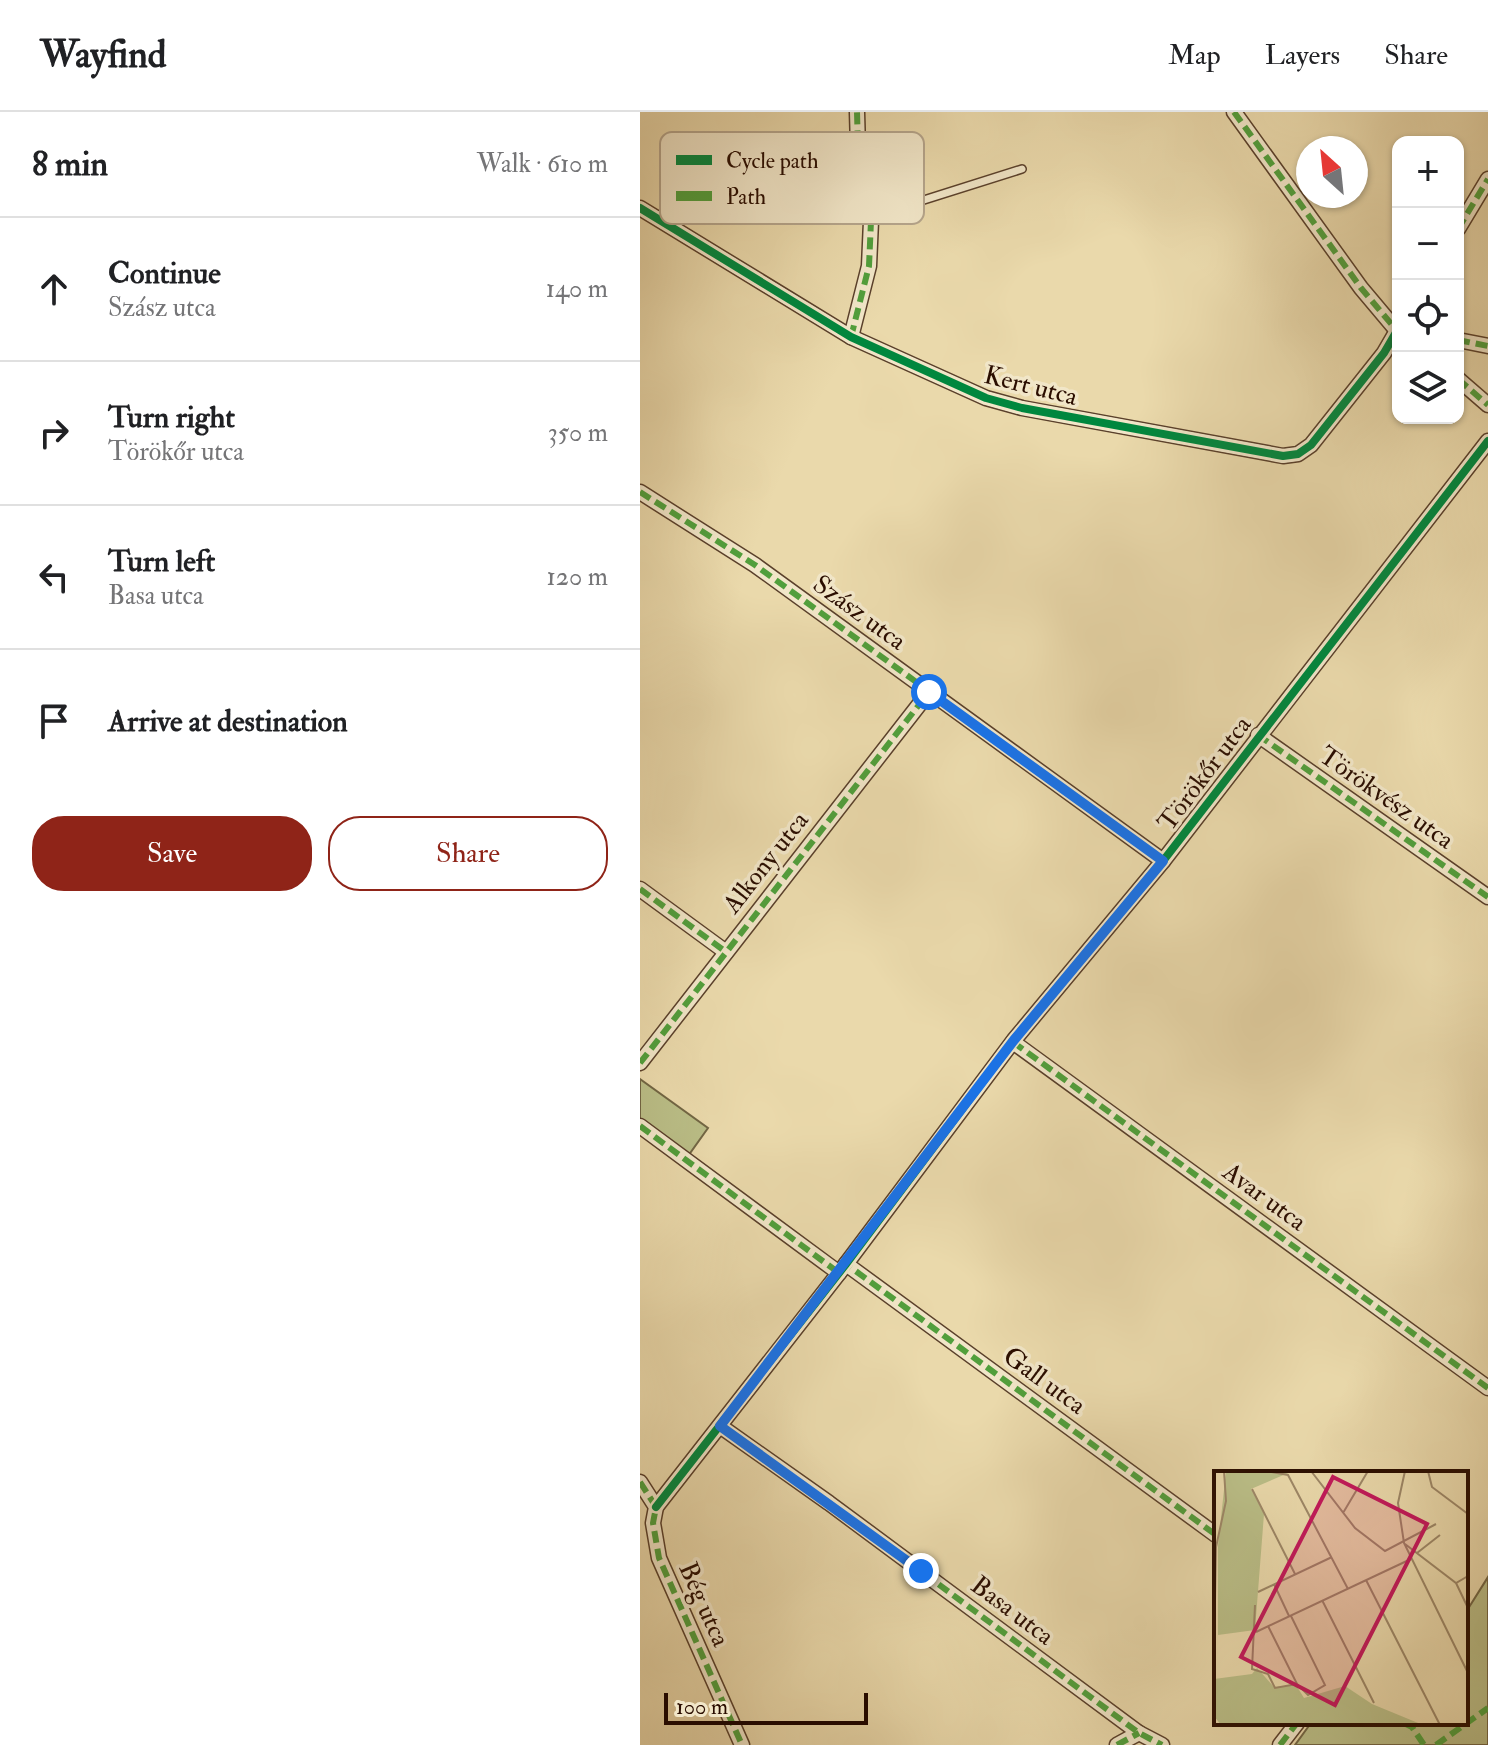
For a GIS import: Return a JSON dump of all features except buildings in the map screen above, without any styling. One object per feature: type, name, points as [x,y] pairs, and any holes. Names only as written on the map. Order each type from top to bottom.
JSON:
[{"type":"street","points":[[857,112],[858,132]]},
{"type":"street","points":[[1234,112],[1392,323]]},
{"type":"street","points":[[1464,219],[1488,179]]},
{"type":"street","name":"Kert utca","points":[[640,208],[660,220]]},
{"type":"street","name":"Kert utca","points":[[666,224],[851,337],[1002,404],[1292,456],[1311,445],[1392,340]]},
{"type":"street","points":[[851,337],[869,266],[870,224]]},
{"type":"street","points":[[1464,341],[1488,346]]},
{"type":"street","points":[[1464,384],[1488,405]]},
{"type":"street","name":"Törökőr utca","points":[[656,1507],[843,1269],[1013,1042],[1163,861],[1488,441]]},
{"type":"street","name":"Szász utca","points":[[640,492],[755,565],[1163,861]]},
{"type":"street","name":"Alkony utca","points":[[640,1063],[929,692]]},
{"type":"street","name":"Törökvész utca","points":[[1258,735],[1488,897]]},
{"type":"street","points":[[640,889],[726,952]]},
{"type":"street","name":"Avar utca","points":[[1013,1042],[1488,1388]]},
{"type":"street","name":"Gall utca","points":[[640,1126],[1214,1534]]},
{"type":"street","name":"Basa utca","points":[[720,1426],[1139,1733],[1162,1745]]},
{"type":"street","points":[[640,1482],[656,1507]]},
{"type":"street","name":"Bég utca","points":[[656,1507],[653,1523],[659,1558],[742,1745]]},
{"type":"street","points":[[1280,1745],[1295,1725]]},
{"type":"street","points":[[1117,1745],[1139,1733]]},
{"type":"lane","points":[[924,200],[1022,169]]},
{"type":"green space","points":[[640,1079],[708,1128],[688,1156],[640,1120]]},
{"type":"green space","points":[[1488,1577],[1488,1745],[1295,1745],[1310,1725],[1468,1725],[1468,1609]]},
{"type":"marked path","points":[[857,112],[858,132]]},
{"type":"marked path","points":[[1234,112],[1361,288],[1392,325]]},
{"type":"marked path","points":[[1464,219],[1488,179]]},
{"type":"marked path","points":[[851,337],[869,266],[871,224]]},
{"type":"marked path","points":[[1464,341],[1488,346]]},
{"type":"marked path","points":[[1464,384],[1488,405]]},
{"type":"marked path","points":[[640,492],[755,565],[1163,861]]},
{"type":"marked path","points":[[640,1063],[929,692]]},
{"type":"marked path","points":[[1258,735],[1488,897]]},
{"type":"marked path","points":[[640,889],[726,952]]},
{"type":"marked path","points":[[1013,1042],[1488,1388]]},
{"type":"marked path","points":[[640,1126],[839,1273],[836,1277]]},
{"type":"marked path","points":[[850,1260],[846,1264],[1214,1534]]},
{"type":"marked path","points":[[720,1426],[1139,1733],[1162,1745]]},
{"type":"marked path","points":[[640,1482],[656,1507],[653,1523],[659,1558],[742,1745]]},
{"type":"marked path","points":[[1468,1722],[1488,1708]]},
{"type":"marked path","points":[[1280,1745],[1295,1725]]},
{"type":"marked path","points":[[1408,1725],[1424,1745]]},
{"type":"marked path","points":[[1436,1745],[1464,1725]]},
{"type":"marked path","points":[[1117,1745],[1139,1733]]},
{"type":"cycle path","points":[[640,208],[660,220]]},
{"type":"cycle path","points":[[666,224],[851,337],[986,398],[1022,408],[1283,456],[1298,454],[1311,445],[1392,339]]},
{"type":"cycle path","points":[[656,1507],[846,1264],[1014,1040],[1163,861],[1488,441]]},
{"type":"route","points":[[921,1571],[720,1426],[1014,1040],[1163,861],[929,692]]}]
